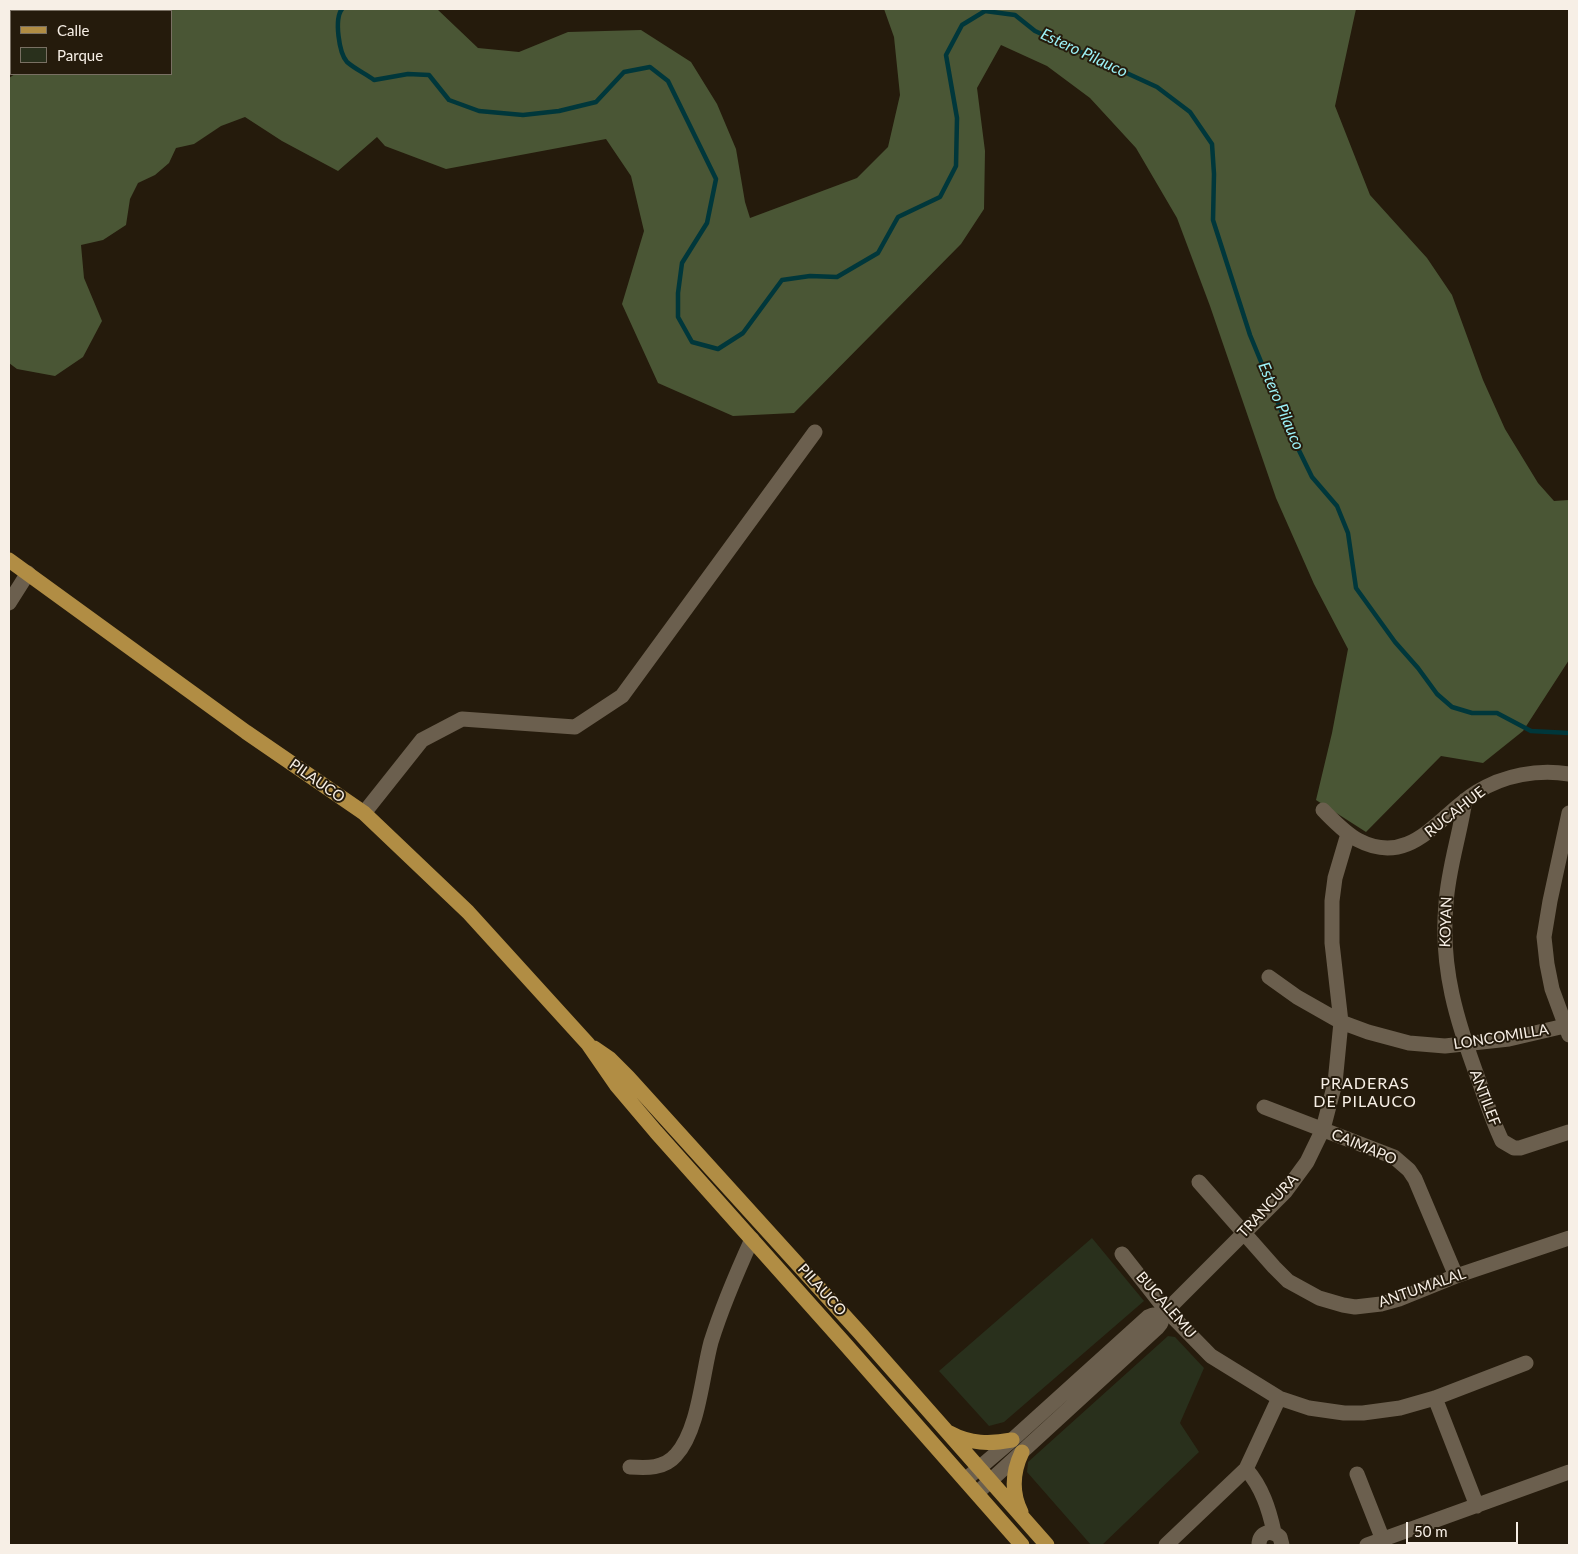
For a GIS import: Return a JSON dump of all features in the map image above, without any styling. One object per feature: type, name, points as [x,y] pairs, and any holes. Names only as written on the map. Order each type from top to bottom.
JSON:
[{"type":"main road","name":"PILAUCO","points":[[9,560],[246,732],[364,813],[468,912],[588,1044],[623,1093],[1022,1545]]},
{"type":"main road","name":"PILAUCO","points":[[588,1044],[610,1059],[628,1077],[947,1431],[1047,1545]]},
{"type":"main road","points":[[947,1431],[962,1439],[979,1443],[1012,1440]]},
{"type":"main road","points":[[1022,1452],[1016,1470],[1014,1488],[1018,1507],[1028,1523]]},
{"type":"street","points":[[364,813],[422,740],[462,719],[575,727],[622,696],[815,432]]},
{"type":"street","points":[[9,603],[28,573]]},
{"type":"street","name":"RUCAHUE","points":[[1323,810],[1348,834],[1367,844],[1388,848],[1404,846],[1428,834],[1465,800],[1478,791],[1508,778],[1540,772],[1569,774]]},
{"type":"street","name":"KOYAN","points":[[1465,800],[1448,879],[1445,930],[1449,982],[1465,1044]]},
{"type":"street","points":[[1568,1029],[1552,989],[1544,937],[1569,813]]},
{"type":"street","name":"TRANCURA","points":[[965,1480],[1148,1318],[1163,1313],[1297,1178],[1316,1146],[1323,1130],[1335,1083],[1341,1022],[1331,922],[1335,878],[1348,834]]},
{"type":"street","name":"LONCOMILLA","points":[[1270,977],[1297,997],[1341,1022],[1368,1032],[1409,1043],[1445,1046],[1509,1039],[1568,1029]]},
{"type":"street","name":"ANTILEF","points":[[1465,1044],[1502,1141],[1514,1148],[1520,1148],[1569,1132]]},
{"type":"street","name":"CAIMAPO","points":[[1264,1107],[1394,1157],[1409,1170],[1415,1179],[1456,1276]]},
{"type":"street","name":"ANTUMALAL","points":[[1199,1182],[1288,1281],[1319,1298],[1355,1307],[1381,1304],[1456,1276],[1569,1238]]},
{"type":"street","points":[[630,1466],[649,1468],[665,1464],[677,1455],[692,1428],[711,1343],[725,1303],[752,1238]]},
{"type":"street","name":"BUCALEMU","points":[[1122,1254],[1163,1313],[1211,1356],[1279,1398],[1318,1409],[1363,1413],[1400,1408],[1435,1398],[1526,1363]]},
{"type":"street","name":"TRANCURA","points":[[977,1493],[1157,1328],[1161,1323],[1163,1313]]},
{"type":"street","points":[[1166,1545],[1246,1469],[1279,1398]]},
{"type":"street","points":[[1435,1398],[1477,1506]]},
{"type":"street","points":[[1246,1469],[1256,1481],[1278,1539]]},
{"type":"street","points":[[1367,1545],[1569,1472]]},
{"type":"street","points":[[1357,1474],[1383,1540]]},
{"type":"street","points":[[1259,1545],[1259,1540],[1263,1534],[1278,1539]]},
{"type":"green space","points":[[437,9],[478,48],[519,52],[568,32],[641,30],[691,62],[717,104],[736,149],[745,202],[750,218],[857,178],[888,147],[900,95],[894,37],[884,9],[1356,9],[1335,106],[1370,195],[1427,258],[1452,295],[1483,380],[1505,429],[1538,483],[1554,501],[1569,500],[1569,660],[1523,731],[1483,763],[1441,756],[1366,832],[1316,800],[1332,733],[1348,649],[1314,584],[1276,498],[1210,306],[1177,218],[1136,148],[1090,98],[1047,66],[1001,45],[977,88],[985,151],[984,209],[961,244],[794,413],[733,416],[658,383],[622,304],[644,231],[631,176],[606,139],[446,169],[385,146],[377,137],[338,171],[282,141],[245,117],[221,126],[194,144],[176,148],[169,163],[155,175],[138,183],[130,199],[126,225],[103,240],[81,245],[84,278],[102,321],[83,357],[55,376],[17,369],[9,363],[9,78],[14,75],[172,75],[172,10],[54,10]]},
{"type":"green space","points":[[1092,1238],[1144,1301],[1004,1422],[989,1426],[939,1371]]},
{"type":"green space","points":[[1168,1336],[1175,1337],[1204,1368],[1180,1423],[1199,1452],[1102,1545],[1091,1545],[1027,1472],[1028,1462]]},
{"type":"waterway","name":"Estero Pilauco","points":[[342,9],[338,20],[338,36],[344,58],[350,65],[374,80],[408,74],[429,75],[449,100],[479,111],[523,115],[559,111],[596,102],[624,72],[650,67],[668,81],[716,179],[707,223],[682,263],[678,293],[678,317],[692,342],[718,349],[743,333],[782,280],[810,276],[837,277],[878,253],[898,217],[940,197],[956,166],[957,118],[946,55],[962,25],[985,11],[1015,15],[1035,31],[1157,87],[1190,112],[1212,144],[1214,174],[1213,220],[1250,335],[1290,432],[1312,477],[1337,506],[1348,533],[1356,588],[1395,642],[1418,668],[1437,694],[1452,707],[1472,713],[1497,713],[1531,731],[1569,733]]},
{"type":"district","name":"PRADERAS DE PILAUCO","points":[[1365,1093]]}]
